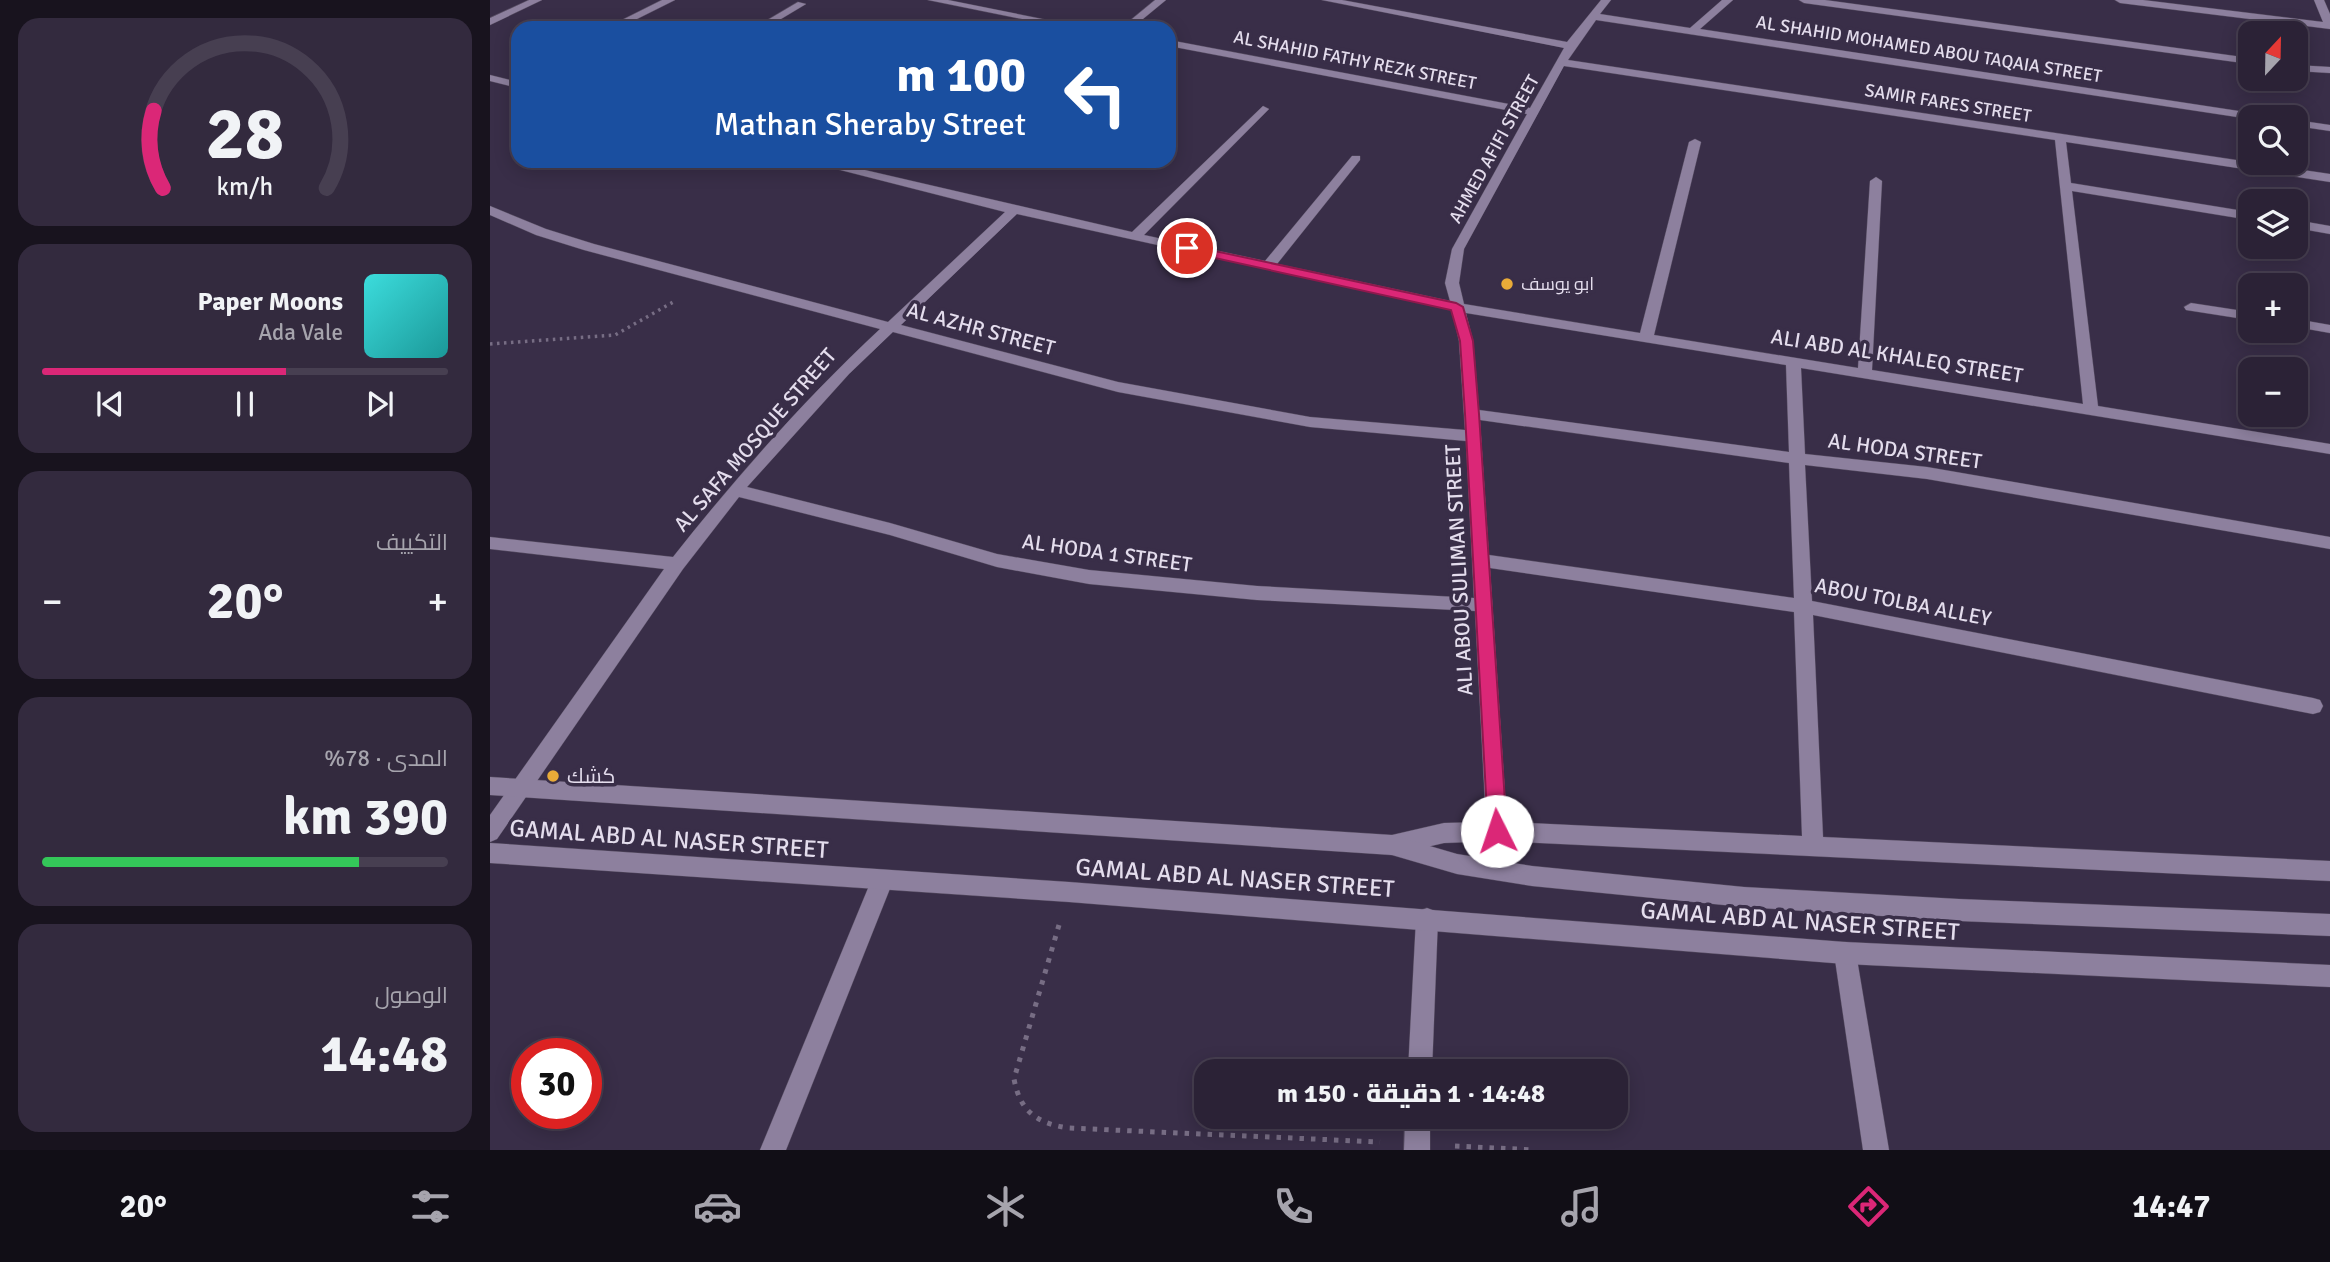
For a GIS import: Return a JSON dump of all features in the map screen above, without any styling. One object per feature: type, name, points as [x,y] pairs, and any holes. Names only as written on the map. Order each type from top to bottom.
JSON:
[{"type":"street","points":[[490,22],[537,0]]},
{"type":"street","points":[[626,21],[670,0]]},
{"type":"street","points":[[933,0],[1045,21]]},
{"type":"street","points":[[1135,21],[1161,0]]},
{"type":"street","points":[[1327,0],[1570,46]]},
{"type":"street","name":"AHMED AFIFI STREET","points":[[1456,307],[1452,273],[1458,249],[1560,62],[1606,0]]},
{"type":"street","points":[[1692,31],[1728,0]]},
{"type":"street","points":[[1804,0],[2238,59]]},
{"type":"street","points":[[2120,0],[2330,26],[2319,0]]},
{"type":"street","points":[[771,21],[801,4]]},
{"type":"street","name":"AL SHAHID MOHAMED ABOU TAQAIA STREET","points":[[1592,16],[2238,114]]},
{"type":"street","name":"AL SHAHID FATHY REZK STREET","points":[[1176,44],[1535,112]]},
{"type":"street","name":"SAMIR FARES STREET","points":[[1560,62],[2330,178]]},
{"type":"street","points":[[2308,69],[2330,71]]},
{"type":"street","points":[[494,79],[511,73]]},
{"type":"street","points":[[494,79],[511,83]]},
{"type":"street","points":[[1134,237],[1263,109]]},
{"type":"street","points":[[2308,124],[2330,128]]},
{"type":"street","points":[[2060,137],[2091,409]]},
{"type":"street","points":[[1647,337],[1695,142]]},
{"type":"street","points":[[1268,266],[1356,158]]},
{"type":"street","name":"ALI ABD AL KHALEQ STREET","points":[[840,168],[1014,210],[1456,307],[2330,449]]},
{"type":"street","points":[[1865,373],[1876,181]]},
{"type":"street","points":[[2066,186],[2238,214]]},
{"type":"street","name":"AL AZHR STREET","points":[[490,210],[541,232],[589,247],[1118,387],[1310,422],[1474,436]]},
{"type":"street","name":"AL SAFA MOSQUE STREET","points":[[490,832],[677,564],[735,490],[789,429],[889,327],[1014,210]]},
{"type":"street","points":[[2308,226],[2330,230]]},
{"type":"street","name":"ALI ABOU SULIMAN STREET","points":[[1456,307],[1466,341],[1474,436],[1497,831]]},
{"type":"street","points":[[2191,307],[2238,314]]},
{"type":"street","points":[[2308,325],[2330,329]]},
{"type":"street","points":[[1793,361],[1813,846]]},
{"type":"street","name":"AL HODA STREET","points":[[1472,414],[1681,445],[1927,473],[2330,543]]},
{"type":"street","name":"AL HODA 1 STREET","points":[[735,490],[891,530],[958,551],[1030,568],[1107,580],[1483,605]]},
{"type":"street","points":[[490,543],[677,564]]},
{"type":"street","name":"ABOU TOLBA ALLEY","points":[[1480,561],[1803,606],[2314,706]]},
{"type":"street","name":"GAMAL ABD AL NASER STREET","points":[[490,786],[1392,845],[1457,864],[1532,876],[1744,897],[2330,925]]},
{"type":"street","name":"GAMAL ABD AL NASER STREET","points":[[1392,845],[1444,833],[1497,831],[2330,871]]},
{"type":"street","name":"GAMAL ABD AL NASER STREET","points":[[490,853],[1069,892],[1845,953],[2330,976]]},
{"type":"street","points":[[773,1150],[882,881]]},
{"type":"street","points":[[1421,1059],[1427,919]]},
{"type":"street","points":[[1845,953],[1876,1150]]},
{"type":"street","points":[[1417,1147],[1418,1129]]},
{"type":"path","points":[[490,344],[615,335],[636,325],[709,279]]},
{"type":"path","points":[[1069,892],[1014,1079],[1017,1095],[1024,1109],[1035,1119],[1048,1125],[1068,1128],[1417,1147],[1535,1150]]},
{"type":"place","name":"ابو يوسف","points":[[1507,284]]},
{"type":"place","name":"كشك","points":[[553,776]]},
{"type":"route","points":[[1187,248],[1456,307],[1466,341],[1472,414],[1497,831]]}]
